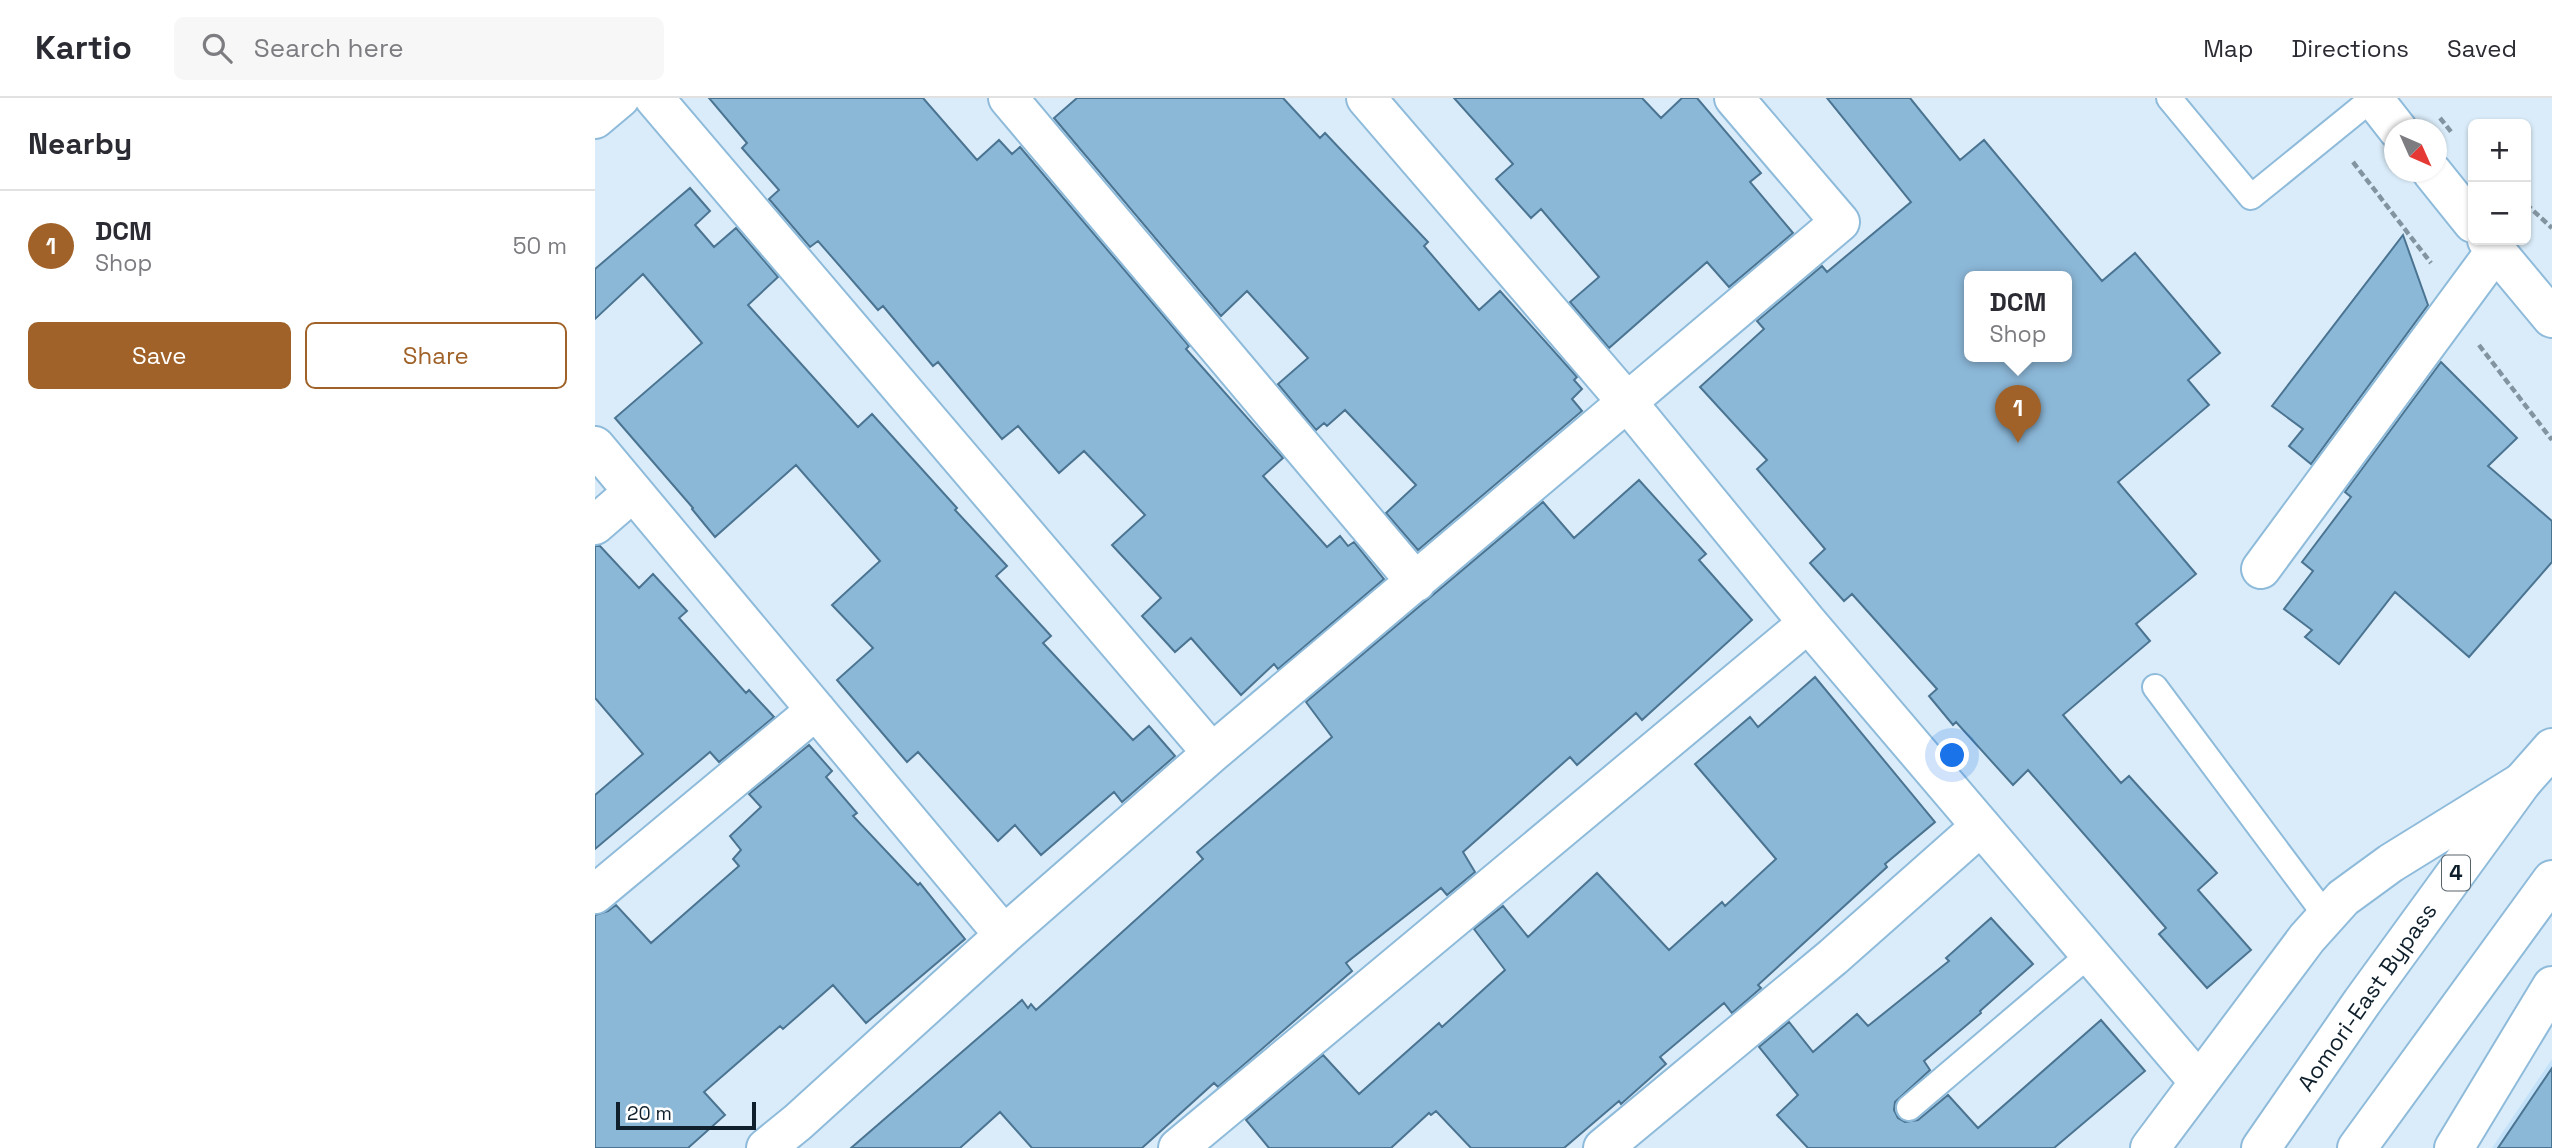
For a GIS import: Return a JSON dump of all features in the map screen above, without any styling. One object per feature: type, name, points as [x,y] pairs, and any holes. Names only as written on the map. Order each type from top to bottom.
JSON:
[{"type":"main road","points":[[595,119],[620,98]]},
{"type":"main road","points":[[654,98],[1212,753]]},
{"type":"main road","points":[[1008,98],[1416,582]]},
{"type":"main road","points":[[1366,98],[1627,402],[1808,623],[2198,1081]]},
{"type":"main road","points":[[766,1148],[806,1135],[1004,935],[1212,753],[1840,222],[1734,98]]},
{"type":"main road","points":[[2373,98],[2389,119]]},
{"type":"main road","points":[[2440,182],[2468,217]]},
{"type":"main road","points":[[2261,569],[2480,245]]},
{"type":"main road","points":[[2491,245],[2552,318]]},
{"type":"main road","points":[[595,446],[1004,935]]},
{"type":"main road","points":[[595,525],[633,492]]},
{"type":"main road","points":[[1178,1148],[1808,623]]},
{"type":"main road","points":[[595,894],[816,710]]},
{"type":"main road","name":"Aomori-East Bypass","points":[[2261,1148],[2362,1002],[2522,782],[2552,748]]},
{"type":"main road","points":[[2150,1148],[2308,937],[2343,898],[2391,863],[2522,782]]},
{"type":"main road","points":[[1603,1148],[1833,957],[1981,825]]},
{"type":"main road","points":[[2357,1148],[2552,880]]},
{"type":"main road","points":[[2454,1148],[2552,985]]},
{"type":"lane","points":[[2169,98],[2251,197],[2373,98]]},
{"type":"lane","points":[[2155,687],[2326,916]]},
{"type":"lane","points":[[1909,1108],[2090,954]]},
{"type":"path","points":[[2531,209],[2552,228]]},
{"type":"shaded area","points":[[2552,1059],[2552,1148],[2492,1148]]},
{"type":"building","points":[[709,98],[923,98],[977,160],[999,140],[1012,154],[1020,147],[1189,346],[1186,349],[1283,458],[1263,476],[1327,547],[1340,536],[1348,546],[1354,542],[1384,579],[1278,669],[1274,664],[1241,695],[1191,638],[1175,652],[1142,616],[1161,598],[1112,545],[1145,515],[1084,451],[1059,473],[1018,426],[1002,439],[938,362],[933,366],[883,306],[878,310],[818,241],[810,247],[769,199],[779,190],[742,148],[747,143]]},
{"type":"building","points":[[1077,98],[1283,98],[1320,138],[1325,133],[1428,242],[1424,246],[1479,310],[1500,291],[1577,377],[1574,380],[1582,389],[1572,399],[1582,411],[1418,550],[1386,513],[1416,485],[1345,410],[1327,426],[1324,423],[1316,430],[1278,384],[1308,358],[1247,291],[1221,316],[1054,118]]},
{"type":"building","points":[[1454,98],[1642,98],[1661,118],[1682,98],[1697,98],[1761,173],[1750,182],[1793,233],[1729,287],[1707,262],[1609,348],[1570,302],[1599,277],[1541,209],[1531,218],[1496,179],[1513,164]]},
{"type":"building","points":[[1827,98],[1910,98],[1960,160],[1984,140],[2102,281],[2135,253],[2220,353],[2188,380],[2209,405],[2118,482],[2196,574],[2136,624],[2150,641],[2063,715],[2121,783],[2129,776],[2217,873],[2198,890],[2251,950],[2207,988],[2159,934],[2166,928],[2028,770],[2013,785],[1956,722],[1953,725],[1929,696],[1937,689],[1852,594],[1844,601],[1810,563],[1825,549],[1757,469],[1767,460],[1700,387],[1764,329],[1757,321],[1822,266],[1827,272],[1911,202]]},
{"type":"building","points":[[690,188],[710,211],[695,225],[714,247],[736,228],[778,277],[748,305],[858,427],[872,414],[957,508],[955,510],[1007,566],[996,576],[1051,636],[1043,643],[1133,740],[1149,726],[1175,756],[1122,802],[1114,792],[1041,855],[1015,825],[998,841],[918,752],[907,762],[837,680],[873,648],[832,605],[880,561],[796,465],[715,537],[615,418],[702,343],[643,274],[595,319],[595,269]]},
{"type":"building","points":[[2403,235],[2428,305],[2311,464],[2289,446],[2303,429],[2272,406]]},
{"type":"building","points":[[2441,362],[2517,438],[2488,466],[2552,521],[2552,562],[2469,657],[2395,592],[2339,664],[2305,637],[2312,630],[2284,609],[2313,571],[2302,562],[2351,497],[2345,492]]},
{"type":"building","points":[[1639,480],[1706,554],[1699,560],[1752,620],[1642,720],[1636,713],[1577,765],[1570,757],[1463,852],[1475,872],[1447,895],[1441,888],[1346,963],[1352,971],[1218,1087],[1214,1083],[1142,1148],[1032,1148],[1000,1112],[960,1148],[851,1148],[1022,1000],[1028,1008],[1031,1004],[1036,1010],[1203,859],[1197,852],[1332,737],[1306,702],[1543,502],[1574,538]]},
{"type":"building","points":[[595,546],[600,546],[639,588],[653,574],[687,611],[679,618],[746,693],[749,690],[774,717],[719,762],[710,752],[595,849],[595,795],[643,754],[595,698]]},
{"type":"building","points":[[1815,677],[1935,822],[1885,864],[1887,867],[1758,985],[1761,988],[1732,1013],[1724,1003],[1660,1057],[1666,1064],[1621,1104],[1619,1101],[1564,1148],[1471,1148],[1436,1111],[1431,1115],[1429,1113],[1391,1148],[1269,1148],[1246,1120],[1323,1055],[1359,1094],[1439,1023],[1442,1027],[1505,970],[1474,929],[1503,906],[1528,937],[1597,873],[1669,950],[1722,902],[1725,906],[1776,859],[1695,764],[1750,717],[1758,727]]},
{"type":"building","points":[[809,745],[832,771],[826,777],[857,813],[853,816],[918,885],[920,883],[965,939],[866,1023],[833,985],[783,1029],[780,1026],[704,1092],[725,1115],[688,1148],[595,1148],[595,915],[616,905],[651,943],[739,866],[733,859],[741,850],[730,836],[761,807],[749,794]]},
{"type":"building","points":[[1991,918],[2033,964],[1924,1061],[1930,1070],[1895,1102],[1894,1110],[1898,1118],[1905,1122],[1918,1120],[1948,1095],[1978,1128],[2101,1020],[2145,1071],[2054,1148],[1808,1148],[1777,1115],[1798,1095],[1759,1047],[1789,1022],[1813,1052],[1857,1014],[1868,1026],[1949,961],[1946,958]]},
{"type":"building","points":[[2552,1068],[2552,1148],[2498,1148]]},
{"type":"place","name":"DCM","points":[[2018,443]]}]
